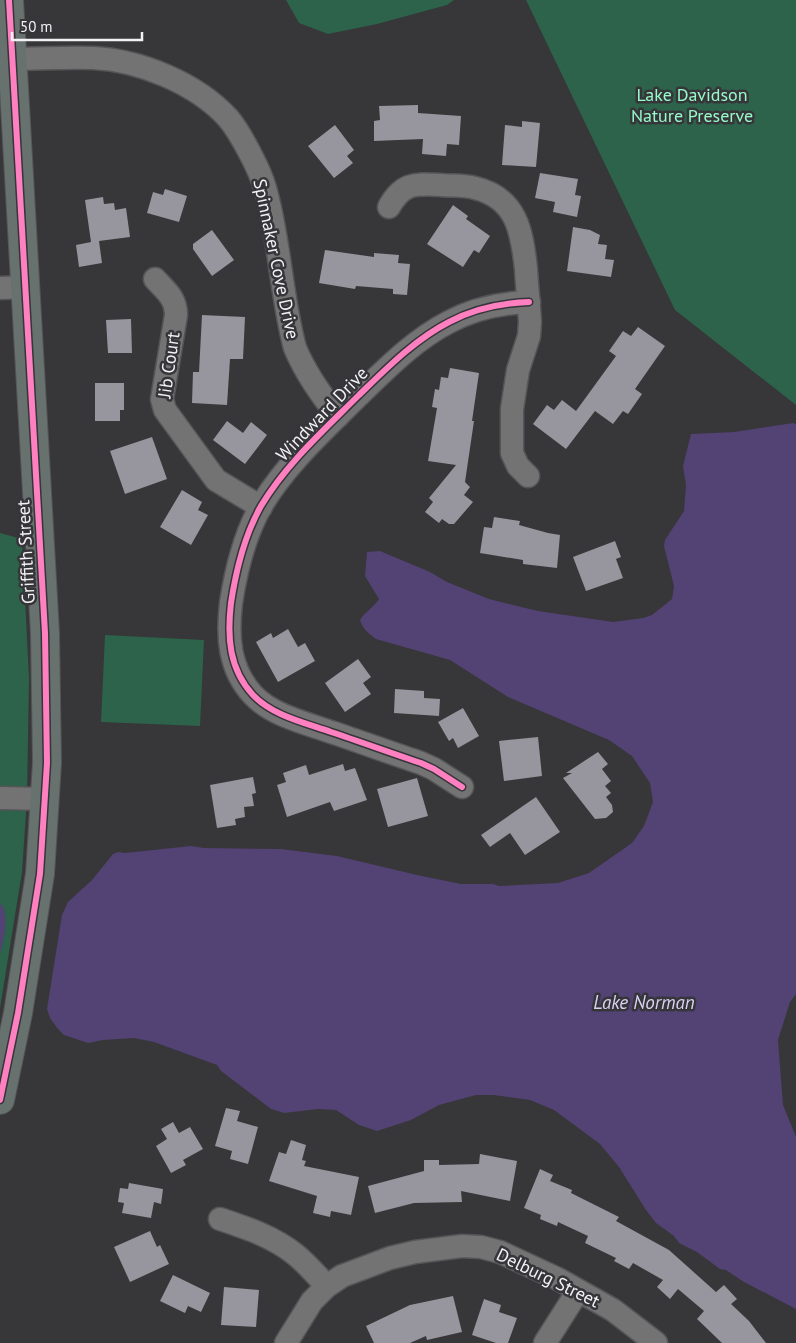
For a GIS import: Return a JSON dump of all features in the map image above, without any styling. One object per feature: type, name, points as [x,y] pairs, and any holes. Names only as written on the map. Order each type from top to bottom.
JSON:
[{"type":"main road","name":"Griffith Street","points":[[0,1100],[31,938],[40,874],[45,799],[47,722],[45,633],[13,288],[13,59],[9,0]]},
{"type":"street","name":"Spinnaker Cove Drive","points":[[13,59],[94,58],[126,62],[183,84],[207,100],[228,119],[250,154],[265,187],[295,348],[316,390],[338,416]]},
{"type":"street","points":[[389,207],[393,199],[403,190],[416,184],[474,188],[488,192],[502,202],[518,223],[523,239],[530,322],[514,391],[512,453],[518,466],[528,476]]},
{"type":"street","name":"Jib Court","points":[[155,279],[171,296],[176,307],[162,399],[165,410],[216,480],[261,507]]},
{"type":"street","name":"Windward Drive","points":[[462,787],[421,763],[272,709],[262,703],[247,687],[236,670],[228,640],[229,620],[239,562],[250,530],[261,507],[278,480],[338,416],[398,358],[437,328],[476,311],[500,304],[529,302]]},
{"type":"street","points":[[0,798],[45,799]]},
{"type":"street","points":[[220,1219],[263,1235],[281,1244],[297,1256],[327,1286]]},
{"type":"street","name":"Delburg Street","points":[[286,1343],[312,1301],[327,1286],[342,1276],[390,1258],[415,1252],[462,1246],[481,1247],[500,1252],[558,1279],[613,1310],[656,1343]]},
{"type":"street","points":[[545,1343],[578,1291]]},
{"type":"green space","points":[[286,0],[454,0],[447,5],[377,24],[328,34],[299,23]]},
{"type":"green space","name":"Lake Davidson Nature Preserve","points":[[526,0],[796,0],[796,405],[675,310]]},
{"type":"green space","points":[[0,533],[22,539],[29,678],[27,798],[22,872],[0,1008]]},
{"type":"green space","points":[[105,635],[204,640],[200,726],[101,722]]},
{"type":"water","name":"Lake Norman","points":[[796,424],[796,994],[790,1002],[778,1040],[783,1105],[796,1137],[796,1309],[744,1282],[726,1270],[720,1269],[697,1252],[679,1243],[674,1236],[656,1223],[619,1167],[600,1144],[554,1110],[530,1100],[494,1095],[476,1095],[439,1105],[411,1120],[377,1131],[359,1125],[336,1110],[318,1109],[284,1113],[271,1109],[221,1071],[217,1065],[154,1042],[134,1038],[88,1043],[64,1035],[58,1029],[50,1018],[47,1009],[62,915],[68,902],[92,880],[113,854],[118,852],[125,853],[191,846],[204,848],[281,849],[337,856],[461,884],[493,884],[499,886],[558,883],[589,873],[632,843],[644,826],[653,802],[650,783],[632,756],[609,740],[508,697],[450,660],[373,637],[364,628],[360,620],[379,599],[365,576],[367,552],[380,551],[489,599],[538,611],[613,622],[643,618],[652,615],[672,599],[674,586],[664,546],[665,540],[684,511],[686,485],[683,466],[691,434],[734,432]]},
{"type":"water","points":[[0,903],[6,921],[0,955]]},
{"type":"building","points":[[418,105],[418,113],[461,116],[459,145],[447,144],[446,156],[422,154],[423,139],[374,141],[374,121],[380,120],[379,106]]},
{"type":"building","points":[[522,121],[540,123],[536,167],[502,165],[505,125],[522,127]]},
{"type":"building","points":[[335,125],[354,150],[347,156],[353,163],[334,178],[308,146]]},
{"type":"building","points":[[540,173],[578,179],[575,195],[581,196],[577,217],[553,212],[555,202],[535,198]]},
{"type":"building","points":[[165,189],[187,196],[179,222],[147,213],[153,192],[163,195]]},
{"type":"building","points":[[103,197],[104,204],[114,203],[115,210],[126,208],[130,237],[99,241],[102,263],[79,267],[76,245],[91,242],[85,200]]},
{"type":"building","points":[[453,205],[468,216],[466,219],[490,236],[479,253],[474,250],[463,267],[427,244]]},
{"type":"building","points":[[573,227],[590,230],[600,235],[598,244],[607,245],[605,259],[614,260],[611,277],[567,271]]},
{"type":"building","points":[[212,230],[234,260],[212,276],[193,249],[193,244]]},
{"type":"building","points":[[325,250],[374,257],[374,253],[399,255],[398,263],[410,264],[407,295],[393,294],[393,289],[356,286],[355,289],[319,283]]},
{"type":"building","points":[[202,315],[245,317],[243,359],[230,359],[227,405],[192,403],[193,372],[199,372]]},
{"type":"building","points":[[131,319],[132,353],[108,353],[106,320]]},
{"type":"building","points":[[638,327],[665,346],[635,389],[642,394],[628,414],[623,411],[613,424],[595,411],[566,449],[533,424],[547,405],[554,410],[562,400],[576,411],[616,356],[609,351],[623,331],[631,336]]},
{"type":"building","points":[[450,368],[479,373],[465,482],[470,487],[464,495],[473,502],[454,524],[449,524],[442,519],[439,523],[425,512],[433,502],[429,498],[456,465],[428,461],[437,408],[432,407],[435,389],[439,390],[441,377],[448,378]]},
{"type":"building","points":[[95,383],[124,383],[124,410],[120,410],[120,421],[95,421]]},
{"type":"building","points":[[227,421],[243,433],[251,422],[267,435],[245,464],[213,440]]},
{"type":"building","points":[[152,437],[167,479],[125,494],[110,451]]},
{"type":"building","points":[[182,490],[202,502],[198,510],[208,515],[191,545],[160,527]]},
{"type":"building","points":[[494,517],[520,521],[519,525],[560,535],[557,568],[523,564],[523,560],[480,553],[484,527],[492,528]]},
{"type":"building","points":[[615,541],[621,557],[616,559],[623,578],[586,591],[573,557]]},
{"type":"building","points":[[288,629],[298,647],[305,643],[315,661],[278,682],[256,642],[271,633],[273,638]]},
{"type":"building","points":[[358,659],[371,677],[363,683],[371,694],[345,712],[325,683]]},
{"type":"building","points":[[395,689],[424,691],[424,698],[440,699],[439,716],[394,713]]},
{"type":"building","points":[[463,708],[479,736],[458,748],[453,738],[449,741],[438,722]]},
{"type":"building","points":[[538,737],[542,776],[504,781],[499,741]]},
{"type":"building","points":[[598,752],[608,764],[602,769],[611,781],[605,786],[611,793],[606,797],[612,805],[613,812],[606,818],[595,819],[563,778],[572,773],[566,773]]},
{"type":"building","points":[[343,764],[345,771],[355,768],[367,800],[334,811],[330,802],[287,817],[277,785],[286,782],[283,773],[306,765],[309,775]]},
{"type":"building","points":[[253,777],[256,793],[252,794],[254,806],[244,807],[245,817],[235,819],[236,825],[217,828],[210,785]]},
{"type":"building","points":[[417,778],[428,816],[388,827],[377,789]]},
{"type":"building","points":[[536,797],[560,832],[525,855],[510,833],[490,847],[481,835]]},
{"type":"building","points":[[226,1108],[240,1111],[237,1121],[258,1127],[248,1164],[230,1159],[232,1151],[215,1146]]},
{"type":"building","points":[[173,1122],[179,1133],[190,1127],[203,1149],[183,1160],[186,1165],[171,1173],[156,1146],[167,1139],[161,1129]]},
{"type":"building","points":[[291,1140],[306,1145],[302,1160],[306,1161],[304,1166],[359,1177],[351,1215],[331,1211],[330,1217],[313,1213],[317,1196],[269,1181],[279,1152],[286,1154]]},
{"type":"building","points":[[480,1154],[517,1161],[510,1201],[461,1191],[462,1202],[414,1203],[375,1213],[368,1186],[424,1171],[424,1160],[439,1160],[439,1165],[479,1164]]},
{"type":"building","points":[[540,1169],[553,1175],[550,1181],[572,1190],[571,1193],[619,1217],[616,1221],[669,1250],[716,1292],[724,1285],[737,1299],[731,1304],[749,1321],[766,1343],[722,1343],[697,1319],[704,1311],[678,1289],[670,1299],[657,1287],[663,1280],[633,1263],[629,1269],[614,1261],[616,1258],[585,1243],[588,1236],[558,1222],[557,1226],[540,1219],[541,1215],[524,1208]]},
{"type":"building","points":[[129,1183],[163,1189],[161,1204],[154,1202],[151,1218],[122,1213],[124,1203],[118,1202],[120,1188],[128,1189]]},
{"type":"building","points":[[150,1231],[157,1247],[160,1245],[169,1264],[130,1282],[114,1247]]},
{"type":"building","points":[[173,1275],[210,1293],[201,1312],[188,1306],[185,1313],[160,1301]]},
{"type":"building","points":[[224,1287],[259,1290],[256,1327],[221,1325]]},
{"type":"building","points":[[453,1296],[462,1332],[427,1340],[426,1336],[410,1343],[374,1343],[366,1326],[410,1305]]},
{"type":"building","points":[[484,1299],[501,1305],[499,1312],[517,1318],[508,1343],[496,1343],[472,1335]]},
{"type":"cycle path","points":[[0,1100],[18,1013],[40,874],[47,763],[45,633],[9,0]]},
{"type":"cycle path","points":[[462,787],[421,763],[290,718],[261,702],[245,685],[234,663],[229,628],[231,603],[235,578],[255,517],[282,476],[319,435],[390,365],[436,329],[458,317],[478,310],[498,305],[529,302]]}]
